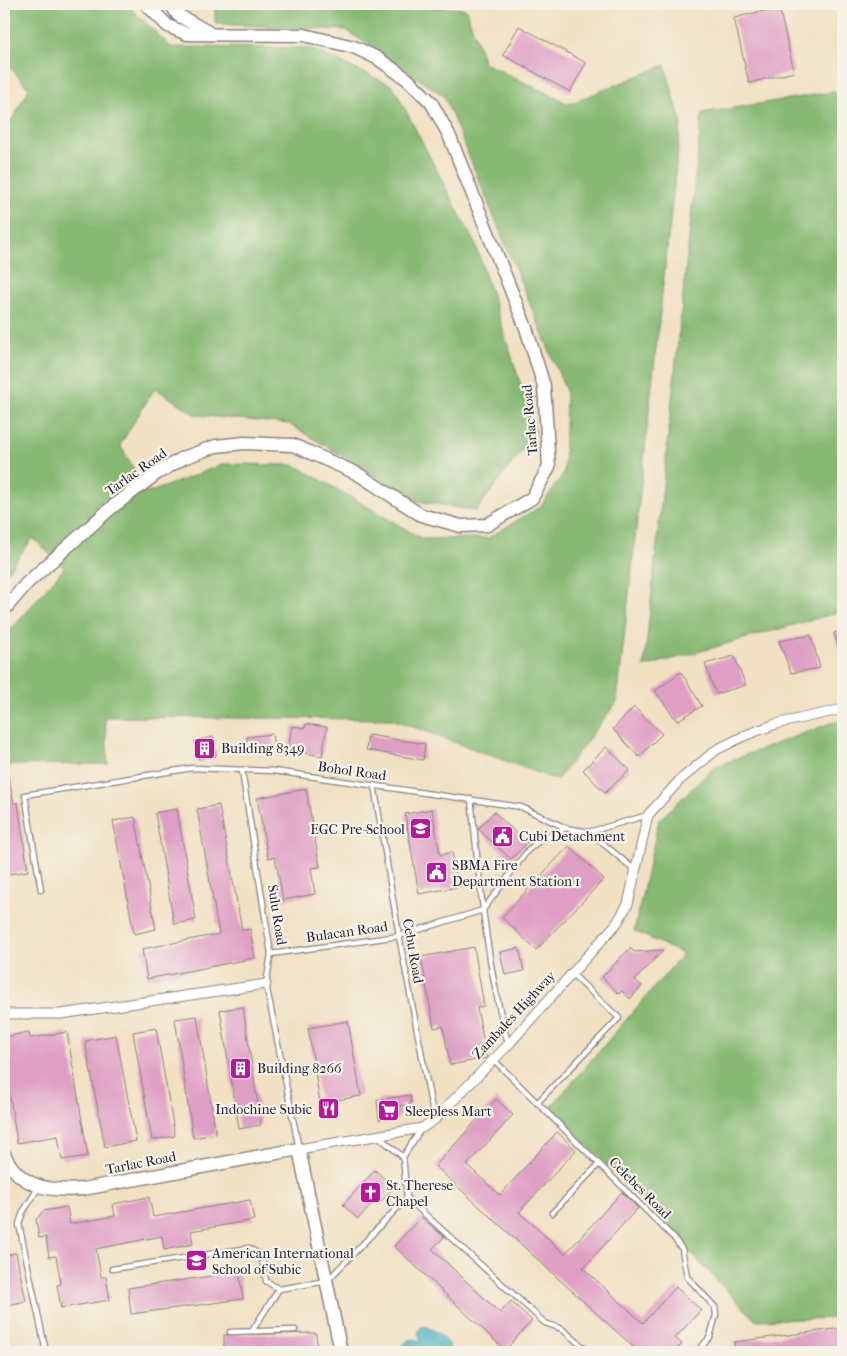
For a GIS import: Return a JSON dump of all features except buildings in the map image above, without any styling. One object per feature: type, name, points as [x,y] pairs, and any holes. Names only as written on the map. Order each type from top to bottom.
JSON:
[{"type":"main road","name":"Tarlac Road","points":[[4,610],[27,583],[111,508],[156,474],[183,458],[216,446],[244,443],[293,444],[358,474],[421,515],[460,526],[487,525],[532,498],[549,467],[544,386],[526,328],[448,135],[431,102],[407,79],[377,58],[354,47],[304,35],[187,34],[168,26],[146,4]]},
{"type":"main road","name":"Tarlac Road","points":[[171,4],[178,15],[210,33]]},
{"type":"main road","name":"Tarlac Road","points":[[4,1154],[7,1172],[39,1188],[60,1191],[82,1189],[299,1149]]},
{"type":"main road","points":[[299,1149],[341,1352]]},
{"type":"street","points":[[648,815],[680,780],[716,750],[746,735],[776,724],[843,709]]},
{"type":"street","name":"Zambales Highway","points":[[299,1149],[422,1128],[434,1120],[509,1044],[617,923],[628,904],[648,815]]},
{"type":"street","points":[[4,1014],[61,1014],[266,984]]},
{"type":"lane","name":"Bohol Road","points":[[41,890],[25,795],[192,768],[274,771],[521,807],[566,828],[589,832],[648,815]]},
{"type":"lane","name":"Sulu Road","points":[[242,771],[272,954],[266,984],[299,1149]]},
{"type":"lane","name":"Cebu Road","points":[[374,785],[399,936],[434,1120]]},
{"type":"lane","points":[[471,800],[483,910],[497,1004],[509,1044]]},
{"type":"lane","points":[[483,910],[528,850],[542,839],[566,828]]},
{"type":"lane","name":"Bohol Road","points":[[589,832],[636,871]]},
{"type":"lane","name":"Bulacan Road","points":[[272,954],[399,936],[483,910]]},
{"type":"lane","points":[[537,1103],[619,1018],[572,974]]},
{"type":"lane","name":"Celebes Road","points":[[494,1060],[682,1249],[687,1277],[714,1307],[716,1314],[714,1327],[706,1344],[697,1352]]},
{"type":"lane","points":[[422,1128],[403,1157],[407,1198],[544,1323],[562,1329],[589,1352]]},
{"type":"lane","points":[[377,1136],[403,1157]]},
{"type":"lane","points":[[552,1213],[599,1164]]},
{"type":"lane","points":[[39,1188],[23,1212],[19,1224],[46,1352]]},
{"type":"lane","points":[[112,1269],[250,1248],[261,1255],[266,1281],[279,1289],[327,1281],[407,1198]]},
{"type":"lane","points":[[252,1331],[279,1289]]},
{"type":"lane","points":[[230,1332],[295,1330]]},
{"type":"green space","points":[[4,4],[126,4],[171,47],[309,48],[393,86],[476,246],[536,432],[476,511],[418,501],[289,424],[196,415],[155,388],[120,445],[148,493],[224,464],[295,465],[423,539],[488,538],[541,506],[564,473],[566,391],[444,96],[346,30],[215,24],[215,4],[390,4],[466,9],[484,63],[569,104],[665,65],[681,122],[617,702],[557,780],[392,719],[105,717],[108,764],[4,765],[4,638],[64,568],[33,538],[4,576],[4,122],[12,120],[29,89],[4,60]]},
{"type":"green space","points":[[843,86],[843,611],[644,667],[702,113],[839,91]]},
{"type":"green space","points":[[843,721],[843,1318],[755,1320],[551,1107],[683,954],[634,931],[659,820],[716,766],[831,723]]},
{"type":"water","points":[[426,1326],[440,1334],[450,1345],[447,1352],[400,1352],[401,1347],[408,1340],[415,1339],[422,1343],[418,1333],[421,1327]]},
{"type":"place","name":"Building 8349","points":[[205,748]]},
{"type":"place","name":"EGC Pre-School","points":[[421,829]]},
{"type":"place","name":"Cubi Detachment","points":[[503,836]]},
{"type":"place","name":"SBMA Fire Department Station 1","points":[[436,873]]},
{"type":"place","name":"Building 8266","points":[[241,1068]]},
{"type":"place","name":"Indochine Subic","points":[[328,1109]]},
{"type":"place","name":"Sleepless Mart","points":[[389,1111]]},
{"type":"place","name":"St. Therese Chapel","points":[[370,1193]]},
{"type":"place","name":"American International School of Subic","points":[[196,1261]]}]
